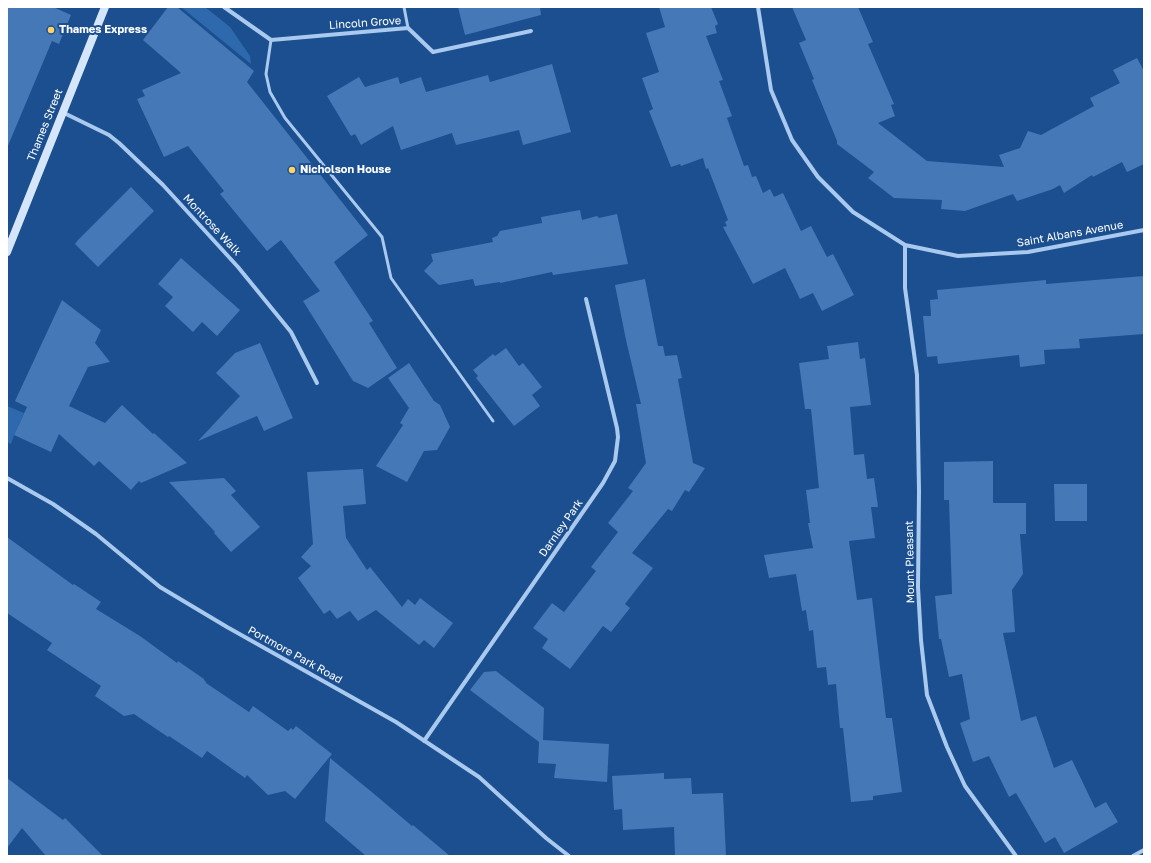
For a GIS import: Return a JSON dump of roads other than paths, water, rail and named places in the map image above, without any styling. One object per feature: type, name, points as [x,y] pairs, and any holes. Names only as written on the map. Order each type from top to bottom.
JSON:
[{"type":"street","name":"Thames Street","points":[[7,252],[105,7]]},
{"type":"street","points":[[224,7],[271,40]]},
{"type":"street","points":[[758,7],[772,90],[792,140],[818,177],[853,212],[905,245]]},
{"type":"street","name":"Lincoln Grove","points":[[271,40],[408,28],[433,52],[531,31]]},
{"type":"street","name":"Montrose Walk","points":[[62,112],[109,135],[163,185],[238,267],[291,332],[317,383]]},
{"type":"street","name":"Saint Albans Avenue","points":[[905,245],[958,256],[966,256],[1028,252],[1144,230]]},
{"type":"street","name":"Mount Pleasant","points":[[905,245],[905,288],[917,375],[919,491],[918,587],[921,640],[928,695],[947,747],[965,786],[1016,856]]},
{"type":"street","name":"Darnley Park","points":[[424,741],[603,483],[615,461],[618,437],[617,428],[586,299]]},
{"type":"street","name":"Portmore Park Road","points":[[7,478],[59,508],[96,534],[160,587],[227,627],[396,722],[479,777],[546,838],[569,856]]},
{"type":"street","points":[[1133,856],[1144,850]]},
{"type":"lane","points":[[404,7],[408,28]]},
{"type":"lane","points":[[271,40],[266,74],[270,92],[285,118],[382,237],[391,278],[493,421]]},
{"type":"place","name":"Thames Express","points":[[51,30]]},
{"type":"place","name":"Nicholson House","points":[[292,170]]}]
